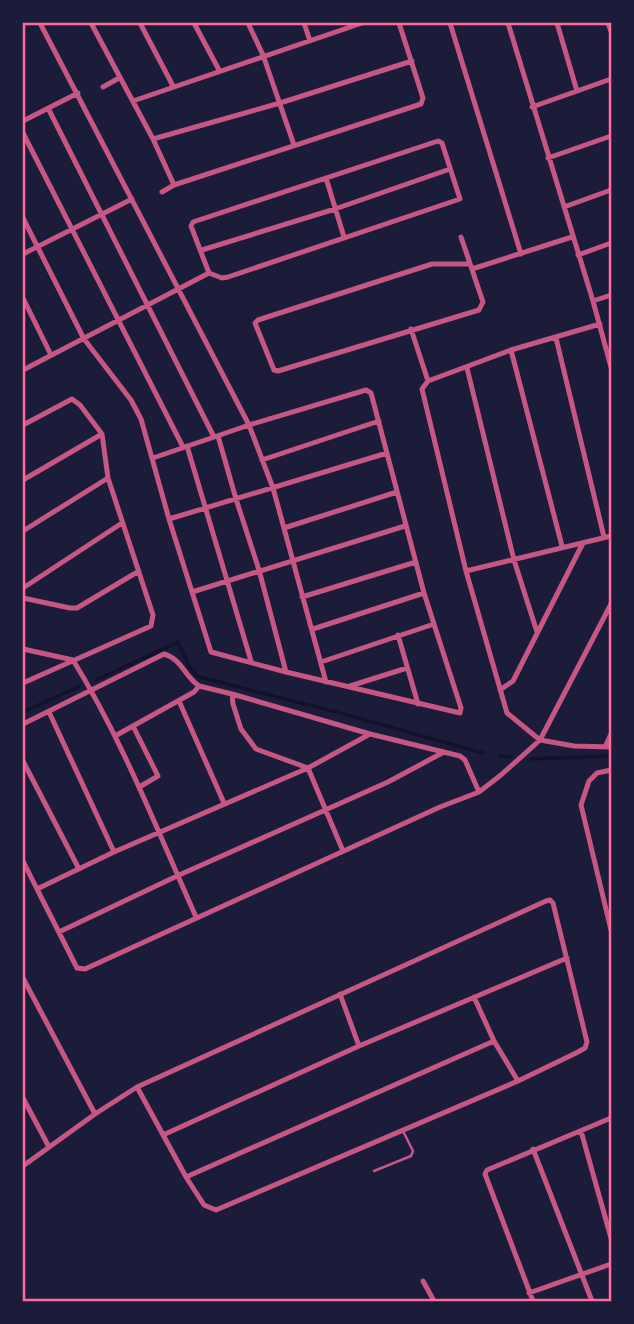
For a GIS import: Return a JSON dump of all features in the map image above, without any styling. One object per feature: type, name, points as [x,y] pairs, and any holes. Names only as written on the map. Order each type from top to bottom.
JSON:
[{"type":"street","points":[[40,23],[249,425],[284,528],[326,682]]},
{"type":"street","points":[[91,23],[153,139],[174,185]]},
{"type":"street","points":[[140,23],[173,86]]},
{"type":"street","points":[[194,23],[219,69]]},
{"type":"street","points":[[248,23],[263,55],[293,145]]},
{"type":"street","points":[[304,23],[310,41]]},
{"type":"street","points":[[133,101],[219,69],[362,23]]},
{"type":"street","points":[[162,192],[174,185],[421,104],[423,98],[399,23]]},
{"type":"street","points":[[450,23],[521,254]]},
{"type":"street","points":[[508,23],[609,351],[611,368]]},
{"type":"street","points":[[557,23],[578,91]]},
{"type":"street","points":[[608,23],[611,31]]},
{"type":"street","points":[[153,139],[280,103],[412,61]]},
{"type":"street","points":[[103,87],[119,78]]},
{"type":"street","points":[[532,107],[611,79]]},
{"type":"street","points":[[23,121],[78,93]]},
{"type":"street","points":[[48,108],[216,436],[259,570],[286,672]]},
{"type":"street","points":[[23,132],[71,230],[185,446],[251,661]]},
{"type":"street","points":[[548,158],[611,136]]},
{"type":"street","points":[[23,369],[85,340],[209,273],[222,278],[228,277],[460,199],[442,144],[438,141],[193,222],[191,226],[209,273]]},
{"type":"street","points":[[202,250],[335,209],[450,169]]},
{"type":"street","points":[[326,178],[344,237]]},
{"type":"street","points":[[564,207],[611,190]]},
{"type":"street","points":[[23,254],[132,200]]},
{"type":"street","points":[[23,218],[85,340],[131,400],[141,419],[211,652],[418,704],[457,713],[461,711],[405,526],[373,396],[366,390],[249,425],[153,458]]},
{"type":"street","points":[[461,237],[471,266],[483,302],[479,310],[274,370],[255,323],[432,264],[471,266],[521,254],[572,237]]},
{"type":"street","points":[[578,255],[611,243]]},
{"type":"street","points":[[593,301],[611,295]]},
{"type":"street","points":[[23,298],[51,355]]},
{"type":"street","points":[[600,324],[511,351],[428,381],[422,389],[466,571],[508,713],[540,740],[574,746],[608,747],[611,734]]},
{"type":"street","points":[[411,329],[428,381]]},
{"type":"street","points":[[466,571],[608,536],[556,338]]},
{"type":"street","points":[[511,351],[562,547]]},
{"type":"street","points":[[467,368],[514,560],[537,632]]},
{"type":"street","points":[[23,425],[72,399],[80,405],[102,434],[108,478],[153,615],[151,626],[23,683]]},
{"type":"street","points":[[262,460],[379,421]]},
{"type":"street","points":[[23,480],[102,434]]},
{"type":"street","points":[[169,519],[387,453]]},
{"type":"street","points":[[23,531],[108,478]]},
{"type":"street","points":[[284,528],[397,492]]},
{"type":"street","points":[[23,588],[122,523]]},
{"type":"street","points":[[192,592],[405,526]]},
{"type":"street","points":[[500,690],[513,681],[583,543]]},
{"type":"street","points":[[302,597],[416,562]]},
{"type":"street","points":[[23,598],[77,608],[139,571]]},
{"type":"street","points":[[313,629],[424,593]]},
{"type":"street","points":[[23,861],[80,970],[440,807],[479,792],[540,740],[611,604]]},
{"type":"street","points":[[321,662],[434,624]]},
{"type":"street","points":[[398,635],[418,704]]},
{"type":"street","points":[[23,649],[73,660],[93,692],[141,786],[196,917]]},
{"type":"street","points":[[23,724],[93,692],[164,654],[177,660],[191,681],[199,686],[460,755],[465,760],[479,792]]},
{"type":"street","points":[[349,687],[407,668]]},
{"type":"street","points":[[115,736],[194,692],[199,686]]},
{"type":"street","points":[[232,694],[241,729],[256,749],[308,768],[344,851]]},
{"type":"street","points":[[178,701],[224,803]]},
{"type":"street","points":[[49,712],[114,852]]},
{"type":"street","points":[[133,726],[158,776],[141,786]]},
{"type":"street","points":[[37,889],[114,852],[308,768],[370,733]]},
{"type":"street","points":[[59,932],[388,782],[444,752]]},
{"type":"street","points":[[23,761],[79,869]]},
{"type":"street","points":[[611,770],[597,773],[589,781],[581,805],[611,930]]},
{"type":"street","points":[[23,1166],[137,1087],[546,901],[553,903],[587,1042],[584,1048],[518,1081],[216,1210],[204,1205],[186,1177],[137,1087]]},
{"type":"street","points":[[163,1135],[359,1046],[567,958]]},
{"type":"street","points":[[23,978],[95,1114]]},
{"type":"street","points":[[340,994],[359,1046]]},
{"type":"street","points":[[474,997],[494,1041],[518,1081]]},
{"type":"street","points":[[186,1177],[494,1041]]},
{"type":"street","points":[[23,1098],[49,1147]]},
{"type":"street","points":[[533,1301],[485,1174],[487,1170],[533,1149],[611,1118]]},
{"type":"street","points":[[581,1131],[611,1238]]},
{"type":"street","points":[[533,1149],[592,1301]]},
{"type":"street","points":[[530,1293],[611,1264]]},
{"type":"street","points":[[423,1281],[434,1301]]},
{"type":"lane","points":[[374,1171],[411,1156],[413,1151],[403,1131]]},
{"type":"waterway","points":[[96,680],[178,642],[190,668],[199,677],[483,753]]},
{"type":"waterway","points":[[23,712],[78,687]]},
{"type":"waterway","points":[[499,756],[511,757]]},
{"type":"waterway","points":[[531,759],[611,756]]}]
